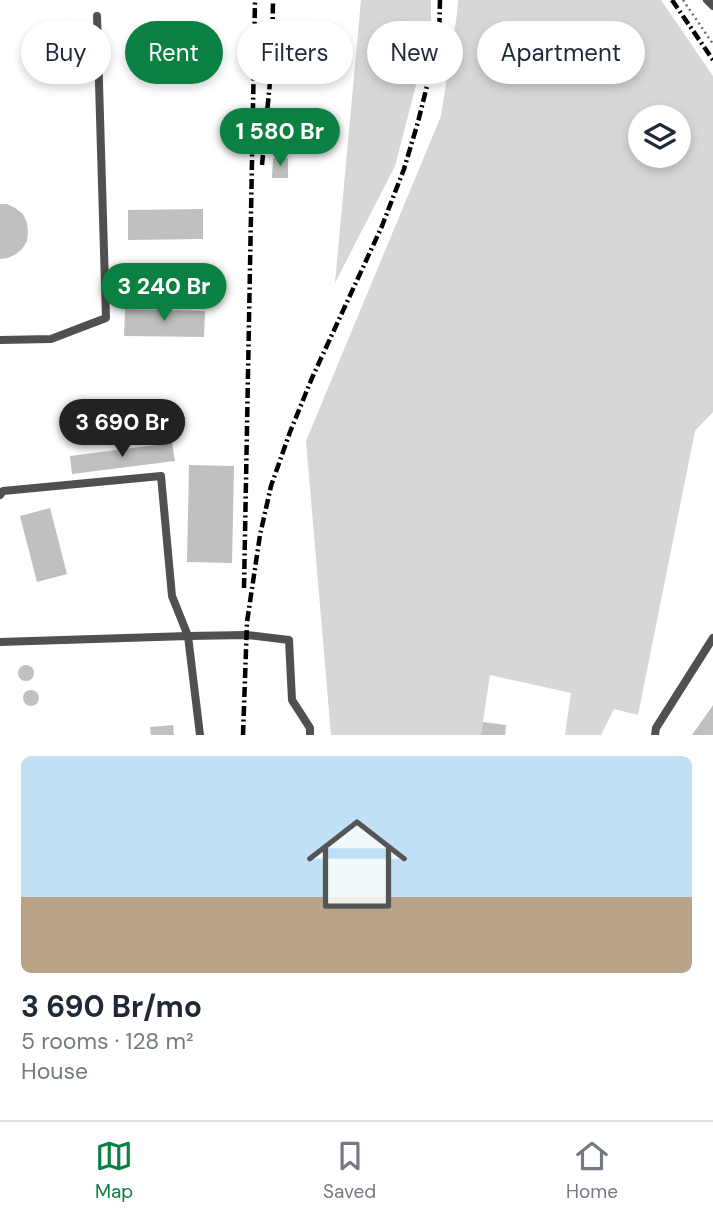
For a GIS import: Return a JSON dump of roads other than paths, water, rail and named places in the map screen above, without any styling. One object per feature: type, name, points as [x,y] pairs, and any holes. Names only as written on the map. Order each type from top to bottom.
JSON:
[{"type":"lane","points":[[707,0],[713,6]]},
{"type":"lane","points":[[0,340],[51,339],[106,318],[97,16]]},
{"type":"lane","points":[[0,495],[3,491],[161,476],[172,596],[188,636],[200,735]]},
{"type":"lane","points":[[0,642],[247,635],[289,640],[292,700],[310,729],[310,735]]},
{"type":"lane","points":[[655,735],[656,728],[713,638]]},
{"type":"railway","points":[[244,588],[255,0]]},
{"type":"railway","points":[[262,165],[272,61],[273,0]]},
{"type":"railway","points":[[243,735],[247,622],[260,535],[271,486],[312,378],[382,226],[404,169],[439,38],[440,0]]},
{"type":"railway","points":[[672,0],[713,60]]}]
